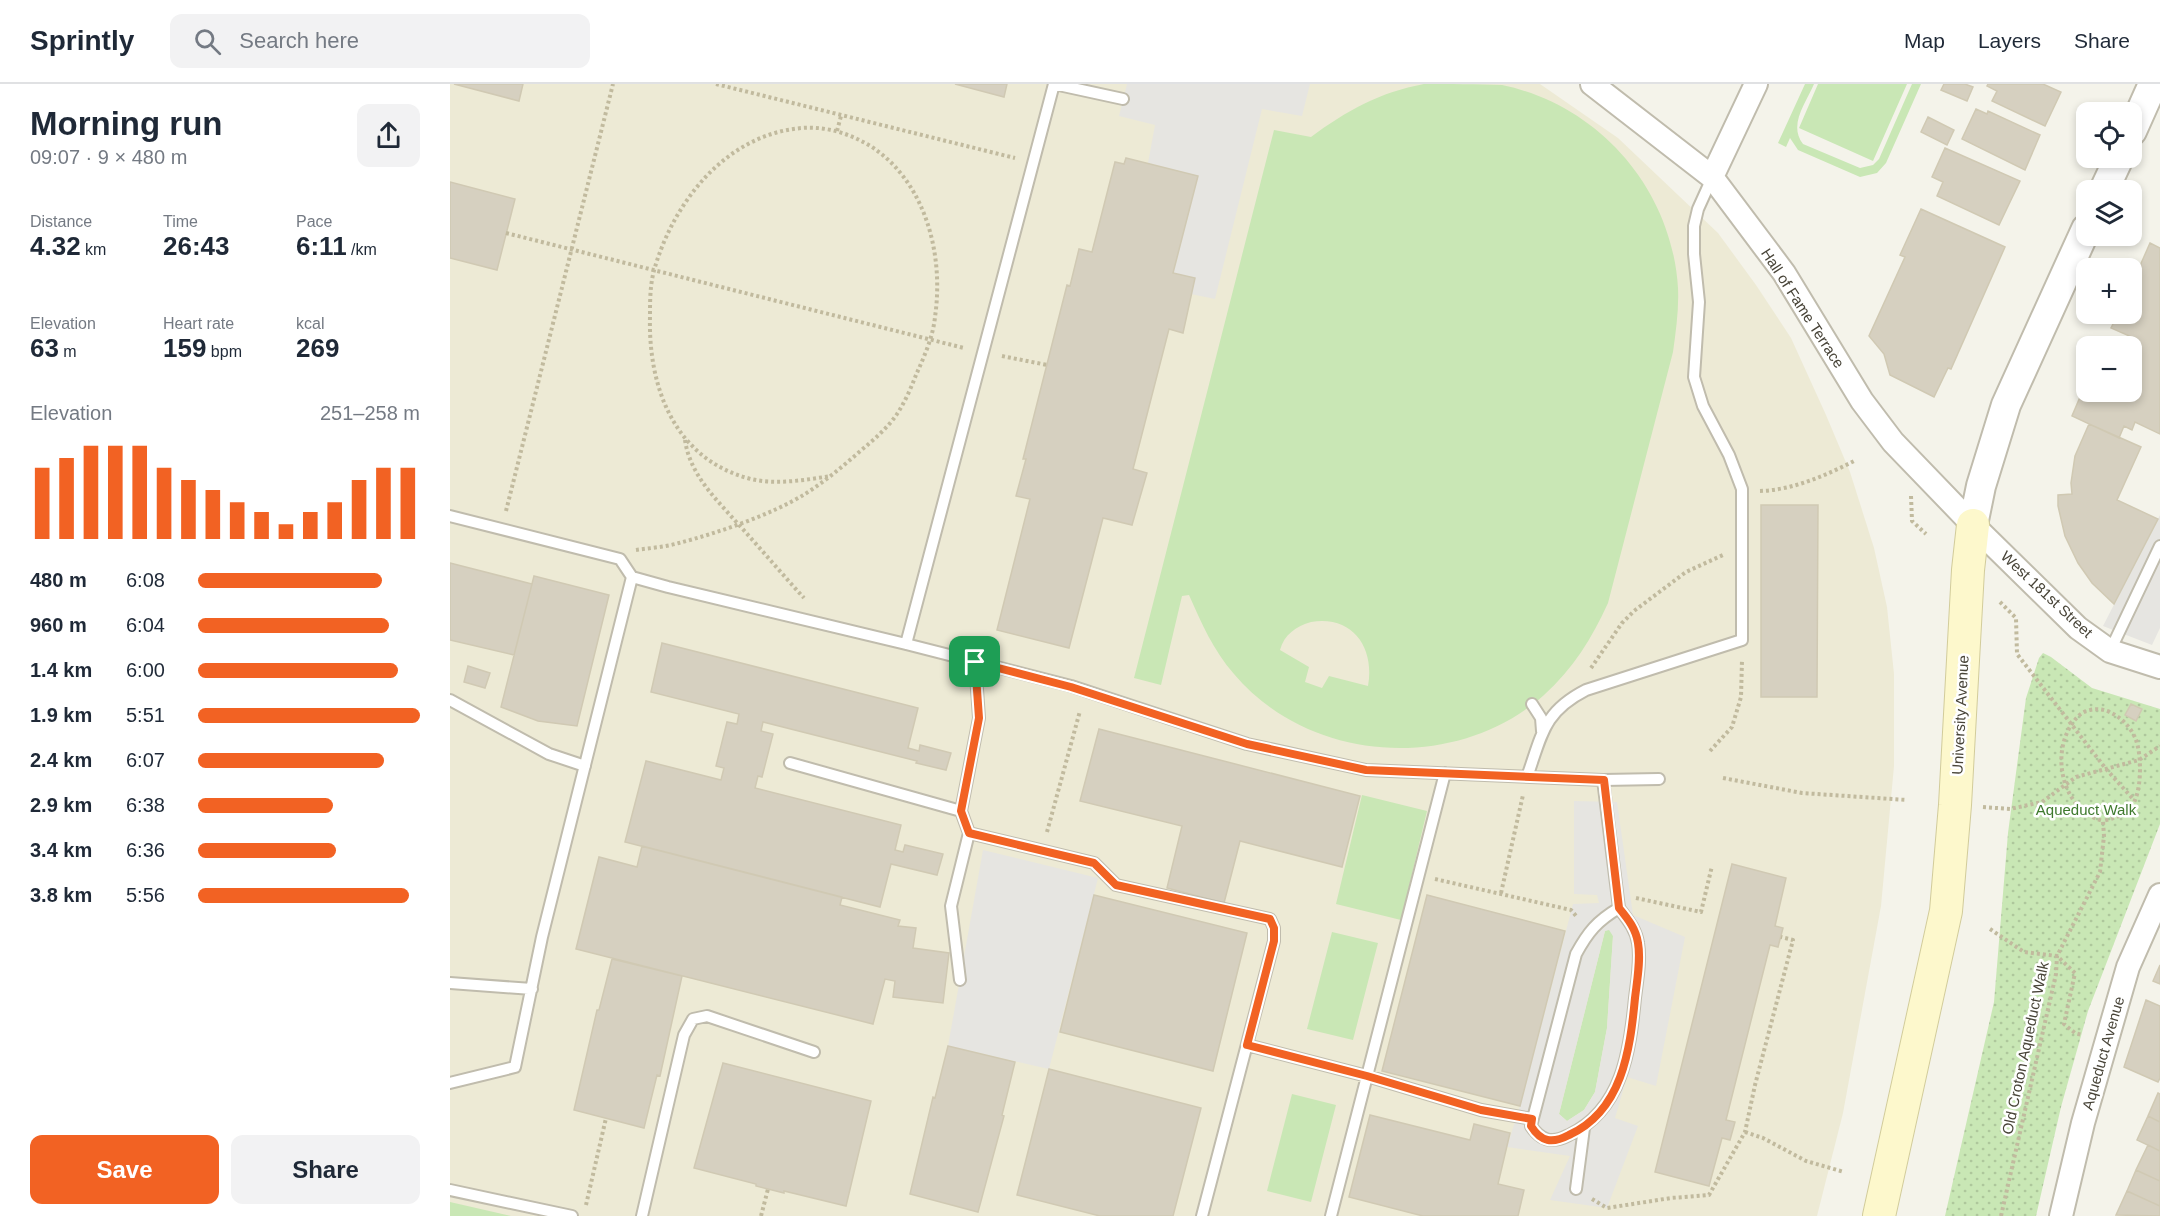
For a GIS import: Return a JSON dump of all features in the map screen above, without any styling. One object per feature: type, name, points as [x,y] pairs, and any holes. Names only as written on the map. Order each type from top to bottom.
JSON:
[{"type":"main road","name":"University Avenue","points":[[1879,1216],[1946,911],[1955,805],[1968,570],[1973,525]]},
{"type":"street","name":"Hall of Fame Terrace","points":[[1592,84],[1712,177],[1784,273],[1862,401],[1893,442],[1973,525]]},
{"type":"street","points":[[1712,177],[1756,84]]},
{"type":"street","points":[[2142,108],[2153,84]]},
{"type":"street","name":"University Avenue","points":[[1973,525],[1981,486],[2006,405],[2078,246]]},
{"type":"street","name":"West 181st Street","points":[[1973,525],[2078,628],[2110,651],[2160,667]]},
{"type":"street","name":"Aqueduct Avenue","points":[[2061,1216],[2082,1123],[2128,967],[2160,895]]},
{"type":"lane","points":[[906,644],[1054,84],[1123,99]]},
{"type":"lane","points":[[1527,777],[1542,731],[1560,706],[1571,698],[1596,687],[1742,640],[1742,489],[1729,455],[1703,406],[1694,377],[1699,302],[1694,254],[1694,226],[1698,209],[1712,177]]},
{"type":"lane","points":[[450,516],[620,559],[632,577],[668,587],[906,644],[1071,687],[1247,744],[1366,770],[1604,780],[1659,779]]},
{"type":"lane","points":[[2110,651],[2160,546]]},
{"type":"lane","points":[[450,1083],[515,1067],[542,937],[632,577]]},
{"type":"lane","points":[[960,980],[951,906],[969,833],[961,811],[979,718],[975,662]]},
{"type":"lane","points":[[450,700],[549,754],[585,766]]},
{"type":"lane","points":[[1532,704],[1541,718],[1542,731]]},
{"type":"lane","points":[[790,763],[961,811]]},
{"type":"lane","points":[[1331,1216],[1445,773]]},
{"type":"lane","points":[[1604,780],[1619,908],[1632,924],[1639,944],[1631,1037],[1620,1079],[1607,1106],[1584,1128],[1562,1139],[1550,1140],[1538,1137],[1531,1126],[1532,1119],[1576,954],[1589,932],[1604,917],[1619,908]]},
{"type":"lane","points":[[969,833],[1094,863],[1116,885],[1270,919],[1274,928],[1274,941],[1202,1216]]},
{"type":"lane","points":[[450,983],[532,989]]},
{"type":"lane","points":[[642,1216],[684,1035],[693,1019],[707,1016],[814,1052]]},
{"type":"lane","points":[[1247,1045],[1367,1076],[1481,1110],[1532,1119]]},
{"type":"lane","points":[[1576,1189],[1584,1128]]},
{"type":"lane","points":[[450,1190],[572,1216]]},
{"type":"path","points":[[504,518],[613,84]]},
{"type":"path","points":[[716,84],[1015,158]]},
{"type":"path","points":[[837,131],[841,116]]},
{"type":"path","points":[[632,550],[675,544],[738,524],[802,496],[831,476],[881,432],[898,413],[912,387],[930,339],[935,318],[937,286],[930,228],[920,202],[905,178],[884,155],[857,138],[829,129],[802,128],[752,142],[730,155],[706,177],[685,202],[670,227],[654,270],[649,335],[659,391],[668,412],[684,439],[701,456],[721,468],[755,480],[796,481],[831,476]]},
{"type":"path","points":[[506,233],[964,348]]},
{"type":"path","points":[[1002,356],[1047,365]]},
{"type":"path","points":[[684,439],[687,457],[720,506],[804,598]]},
{"type":"path","points":[[1742,489],[1762,491],[1782,489],[1808,481],[1856,460]]},
{"type":"path","points":[[1912,490],[1910,506],[1912,521],[1926,534]]},
{"type":"path","points":[[1571,698],[1618,628],[1634,611],[1686,572],[1722,555],[1742,552]]},
{"type":"path","points":[[2000,602],[2016,618],[2017,654],[2106,769],[2134,800]]},
{"type":"path","points":[[1710,751],[1732,727],[1742,697],[1742,640]]},
{"type":"path","points":[[2091,709],[2103,709],[2116,715],[2136,740],[2139,790],[2132,806],[2122,816],[2103,821],[2093,818],[2079,808],[2065,786],[2061,762],[2062,746],[2063,738],[2072,723],[2078,715],[2091,709]]},
{"type":"path","points":[[1045,837],[1080,711]]},
{"type":"path","points":[[1955,805],[2010,809],[2042,802],[2076,777],[2139,760],[2160,746]]},
{"type":"path","points":[[1501,893],[1527,777]]},
{"type":"path","points":[[1723,778],[1802,793],[1907,800]]},
{"type":"path","name":"Old Croton Aqueduct Walk","points":[[2001,1216],[2056,974],[2057,956],[2100,872],[2104,836],[2103,821]]},
{"type":"path","points":[[1618,894],[1701,912],[1712,866]]},
{"type":"path","points":[[1418,875],[1571,910],[1589,932]]},
{"type":"path","points":[[1990,930],[2024,952],[2057,956],[2075,973],[2064,1024],[2075,1033],[2106,1044]]},
{"type":"path","points":[[1576,1189],[1607,1208],[1671,1198],[1709,1195],[1745,1132],[1793,940],[1781,938]]},
{"type":"path","points":[[584,1216],[606,1118]]},
{"type":"path","points":[[1745,1132],[1763,1138],[1806,1161],[1844,1172]]},
{"type":"path","points":[[761,1216],[768,1189]]},
{"type":"shaded area","points":[[450,84],[1540,84],[1618,138],[1718,233],[1791,338],[1850,472],[1874,548],[1887,607],[1894,674],[1894,766],[1881,906],[1843,1113],[1817,1216],[450,1216]]},
{"type":"shaded area","points":[[1127,84],[1310,84],[1302,116],[1262,109],[1215,299],[1191,294],[1195,278],[1173,273],[1198,176],[1148,163],[1155,125],[1119,116]]},
{"type":"shaded area","points":[[2160,515],[2160,628],[2152,645],[2103,626]]},
{"type":"shaded area","points":[[1574,801],[1617,802],[1633,915],[1685,937],[1656,1086],[1627,1077],[1615,1118],[1638,1126],[1607,1208],[1550,1200],[1570,1156],[1507,1147],[1573,904],[1599,903],[1597,895],[1574,894]],"holes":[[[1609,930],[1613,936],[1607,1028],[1595,1092],[1584,1110],[1567,1121],[1559,1114],[1605,931]]]},
{"type":"shaded area","points":[[983,850],[1098,878],[1049,1069],[948,1046]]},
{"type":"green space","points":[[1424,84],[1502,85],[1537,95],[1570,111],[1599,132],[1624,157],[1645,186],[1662,217],[1673,252],[1678,304],[1673,352],[1608,603],[1581,652],[1564,675],[1544,695],[1509,720],[1469,737],[1427,746],[1385,748],[1342,741],[1302,726],[1266,704],[1234,674],[1220,656],[1189,595],[1182,596],[1161,685],[1134,678],[1274,130],[1311,137],[1364,104]],"holes":[[[1326,621],[1339,624],[1358,637],[1368,659],[1368,686],[1329,676],[1322,688],[1305,682],[1309,667],[1280,650],[1284,640],[1300,626],[1311,622]]]},
{"type":"green space","points":[[1805,84],[1814,84],[1798,122],[1797,129],[1803,144],[1860,168],[1873,165],[1879,159],[1912,84],[1921,84],[1886,163],[1877,173],[1860,177],[1798,150],[1790,138],[1786,147],[1778,143]]},
{"type":"green space","points":[[1818,84],[1907,84],[1873,161],[1799,128]]},
{"type":"green space","name":"Aqueduct Walk","points":[[2043,653],[2092,688],[2160,709],[2160,824],[2088,1011],[2061,1107],[2036,1216],[1945,1216],[1994,1002],[2008,833],[2026,698],[2039,658]]},
{"type":"green space","points":[[1362,795],[1427,811],[1401,920],[1336,904]]},
{"type":"green space","points":[[1610,929],[1613,936],[1607,1028],[1595,1092],[1584,1110],[1567,1121],[1559,1114],[1605,931]]},
{"type":"green space","points":[[1332,932],[1378,943],[1353,1040],[1307,1029]]},
{"type":"green space","points":[[1292,1094],[1336,1105],[1311,1202],[1267,1191]]},
{"type":"green space","points":[[450,1202],[511,1216],[450,1216]]},
{"type":"building","points":[[454,84],[523,84],[519,101]]},
{"type":"building","points":[[955,84],[1007,84],[1004,97]]},
{"type":"building","points":[[1944,84],[1965,84],[1973,87],[1967,101],[1941,90]]},
{"type":"building","points":[[1988,84],[2043,84],[2061,92],[2045,126],[1992,101],[1997,91],[1987,86]]},
{"type":"building","points":[[1976,109],[1987,114],[1988,111],[2040,135],[2025,170],[1962,139]]},
{"type":"building","points":[[1928,117],[1954,130],[1947,145],[1921,132]]},
{"type":"building","points":[[1945,148],[2020,181],[1999,225],[1937,196],[1943,182],[1932,177]]},
{"type":"building","points":[[1126,158],[1198,176],[1173,273],[1195,278],[1183,333],[1169,329],[1133,469],[1147,473],[1132,525],[1103,518],[1069,648],[997,630],[1030,499],[1016,496],[1026,459],[1023,459],[1067,285],[1070,286],[1079,249],[1092,252],[1115,162],[1124,164]]},
{"type":"building","points":[[450,182],[515,199],[497,270],[450,258]]},
{"type":"building","points":[[1921,209],[2005,247],[1951,369],[1948,368],[1934,397],[1890,375],[1884,354],[1869,336],[1905,257],[1900,255]]},
{"type":"building","points":[[2150,243],[2160,248],[2160,434],[2135,422],[2132,430],[2124,426],[2119,438],[2072,416],[2078,402],[2142,402],[2142,336],[2129,336],[2111,328],[2113,324],[2142,324],[2142,261]]},
{"type":"building","points":[[2089,424],[2141,447],[2117,500],[2158,519],[2114,604],[2092,583],[2078,563],[2065,536],[2058,506],[2058,495],[2072,494],[2071,483],[2075,456]]},
{"type":"building","points":[[1761,505],[1818,505],[1817,697],[1761,697]]},
{"type":"building","points":[[450,563],[532,584],[514,655],[450,640]]},
{"type":"building","points":[[534,576],[609,595],[577,726],[538,721],[501,707]]},
{"type":"building","points":[[662,643],[918,708],[908,748],[919,751],[920,745],[951,753],[946,770],[763,722],[761,731],[773,734],[762,777],[758,776],[755,788],[901,825],[895,850],[903,852],[905,845],[943,854],[937,875],[891,864],[880,907],[625,842],[646,761],[721,780],[724,768],[716,766],[727,722],[737,724],[739,714],[651,692]]},
{"type":"building","points":[[468,666],[490,673],[485,688],[464,682]]},
{"type":"building","points":[[2131,704],[2142,709],[2136,721],[2125,715]]},
{"type":"building","points":[[1099,729],[1360,796],[1342,867],[1240,841],[1224,903],[1167,888],[1182,826],[1080,801]]},
{"type":"building","points":[[642,846],[842,897],[840,905],[900,920],[898,926],[916,928],[913,948],[949,953],[943,1003],[893,997],[895,981],[885,979],[873,1024],[576,949],[599,857],[637,867]]},
{"type":"building","points":[[1732,864],[1786,878],[1775,926],[1783,928],[1778,947],[1770,945],[1726,1120],[1735,1122],[1730,1140],[1722,1138],[1709,1186],[1655,1172]]},
{"type":"building","points":[[1094,895],[1247,933],[1213,1071],[1060,1032]]},
{"type":"building","points":[[1427,895],[1565,931],[1520,1106],[1382,1071]]},
{"type":"building","points":[[612,959],[682,976],[660,1076],[657,1075],[644,1128],[574,1110],[597,1010],[599,1010]]},
{"type":"building","points":[[2160,965],[2160,984],[2153,981]]},
{"type":"building","points":[[2146,1000],[2160,1006],[2160,1078],[2158,1082],[2124,1067]]},
{"type":"building","points":[[948,1046],[1015,1062],[1002,1115],[1004,1116],[978,1212],[910,1194],[933,1097],[935,1098]]},
{"type":"building","points":[[723,1063],[871,1101],[846,1206],[756,1186],[756,1184],[694,1168]]},
{"type":"building","points":[[1049,1069],[1201,1108],[1173,1216],[1100,1216],[1017,1195]]},
{"type":"building","points":[[2158,1093],[2160,1094],[2160,1122],[2148,1116]]},
{"type":"building","points":[[1370,1115],[1470,1140],[1474,1124],[1510,1133],[1498,1184],[1524,1190],[1518,1216],[1423,1216],[1349,1197]]},
{"type":"building","points":[[2148,1116],[2160,1122],[2160,1151],[2137,1140]]},
{"type":"building","points":[[2148,1145],[2160,1151],[2160,1181],[2136,1170]]},
{"type":"building","points":[[2136,1170],[2160,1181],[2160,1206],[2127,1191]]},
{"type":"building","points":[[2127,1191],[2160,1206],[2160,1216],[2116,1215]]},
{"type":"route","points":[[975,662],[1071,687],[1247,744],[1366,770],[1604,780],[1619,908],[1632,924],[1639,944],[1631,1037],[1620,1079],[1607,1106],[1584,1128],[1562,1139],[1550,1140],[1538,1137],[1531,1126],[1532,1119],[1481,1110],[1367,1076],[1247,1045],[1274,941],[1274,928],[1270,919],[1116,885],[1094,863],[969,833],[961,811],[979,718],[975,662]]}]
